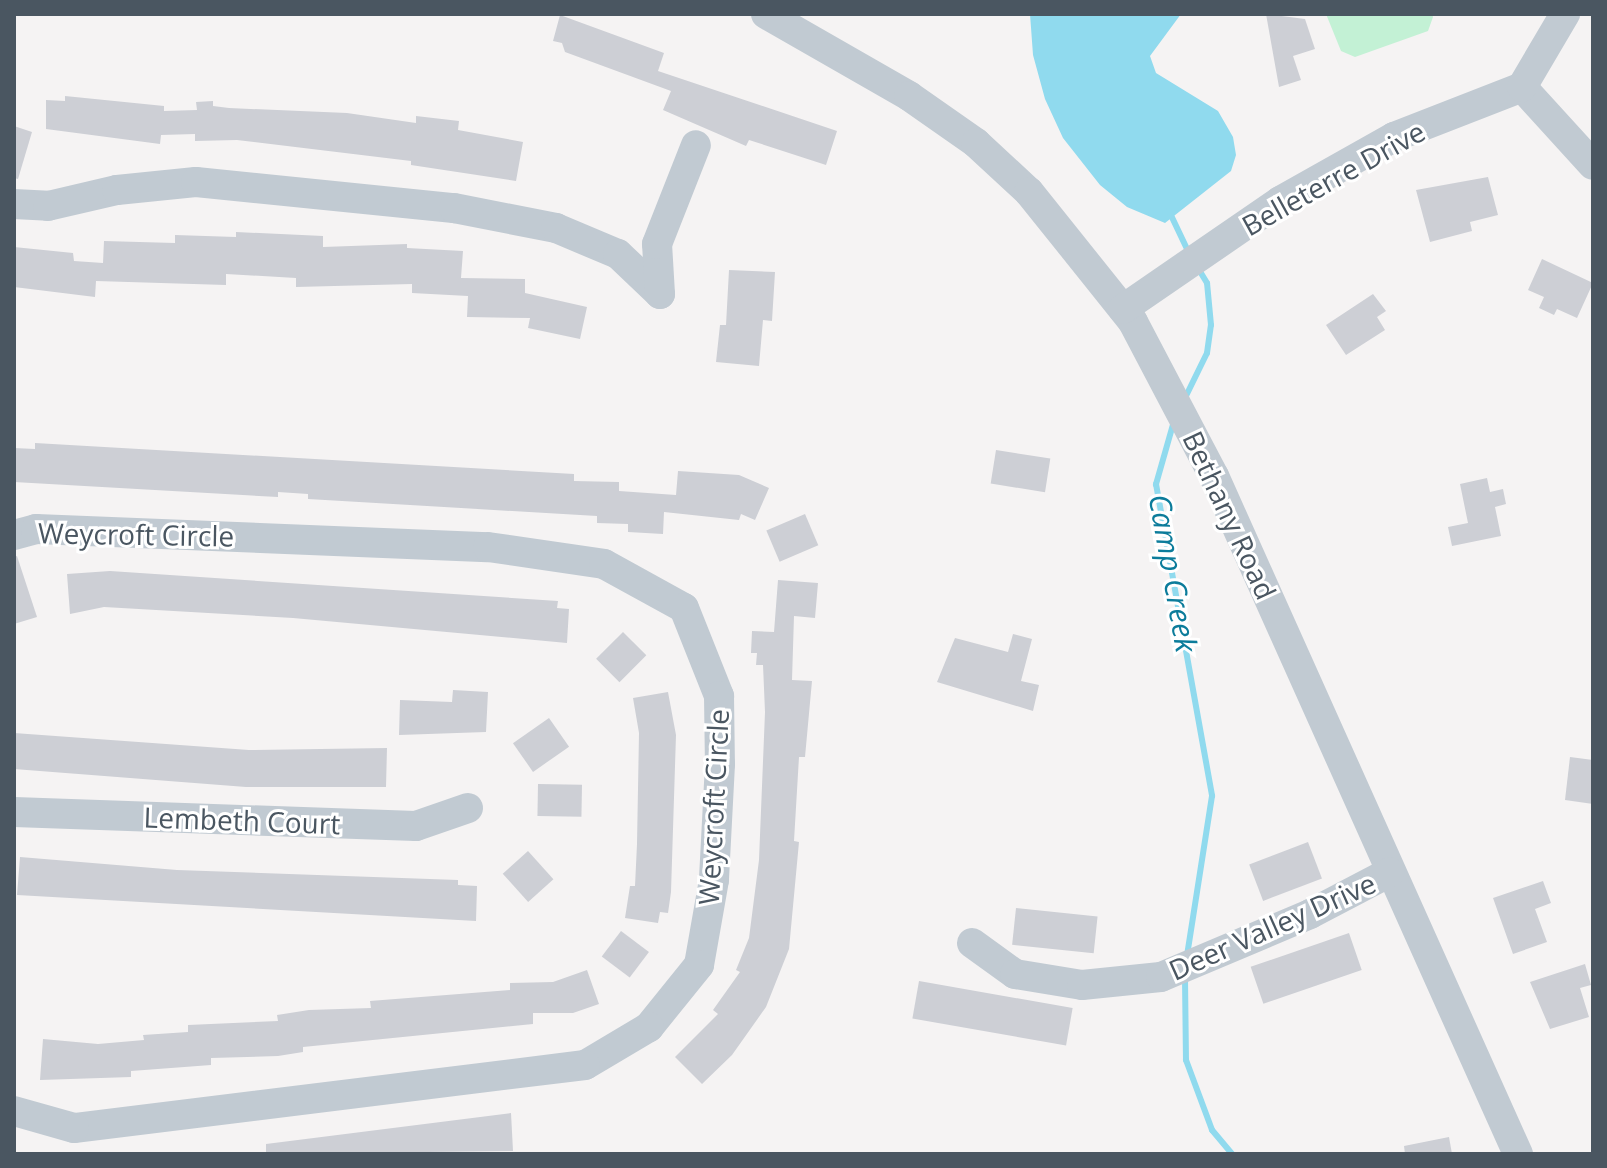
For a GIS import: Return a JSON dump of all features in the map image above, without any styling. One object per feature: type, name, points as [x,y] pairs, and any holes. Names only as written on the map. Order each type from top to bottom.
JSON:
[{"type":"street","name":"Bethany Road","points":[[766,14],[909,96],[976,143],[1029,192],[1123,309],[1160,368],[1214,476],[1518,1154]]},
{"type":"street","points":[[1565,14],[1522,87],[1593,165]]},
{"type":"street","name":"Belleterre Drive","points":[[1123,309],[1280,201],[1394,137],[1522,87]]},
{"type":"street","points":[[14,204],[48,206],[117,190],[196,182],[454,208],[556,228],[618,254],[660,294],[657,244],[696,145]]},
{"type":"street","name":"Weycroft Circle","points":[[14,535],[36,529],[488,547],[604,564],[684,608],[719,696],[714,880],[699,965],[649,1027],[585,1065],[74,1141],[14,1111]]},
{"type":"street","name":"Lembeth Court","points":[[14,812],[416,826],[468,808]]},
{"type":"street","name":"Deer Valley Drive","points":[[972,943],[1015,974],[1082,985],[1161,977],[1310,914],[1390,872]]},
{"type":"green space","points":[[1326,14],[1432,14],[1433,17],[1428,31],[1355,57],[1341,51]]},
{"type":"water","points":[[1030,14],[1181,14],[1150,56],[1156,73],[1218,111],[1233,137],[1236,155],[1231,171],[1165,223],[1127,207],[1100,185],[1063,138],[1045,99],[1033,55]]},
{"type":"building","points":[[1266,14],[1305,19],[1315,49],[1293,56],[1301,80],[1279,87]]},
{"type":"building","points":[[560,15],[664,53],[658,71],[837,131],[826,165],[749,140],[746,146],[663,110],[671,91],[565,52],[562,43],[553,41]]},
{"type":"building","points":[[65,96],[164,106],[164,111],[197,110],[196,102],[213,101],[213,106],[229,108],[347,113],[416,123],[416,116],[459,121],[458,130],[523,142],[516,181],[411,165],[411,161],[237,140],[195,141],[195,134],[161,135],[160,144],[46,129],[46,100],[65,101]]},
{"type":"building","points":[[14,126],[32,132],[18,179],[14,178]]},
{"type":"building","points":[[1488,177],[1498,215],[1470,222],[1472,231],[1430,242],[1416,190]]},
{"type":"building","points":[[236,232],[323,236],[323,247],[407,244],[407,248],[463,251],[461,278],[525,279],[525,293],[587,307],[580,339],[528,328],[530,318],[467,317],[468,296],[412,293],[412,284],[296,287],[296,278],[226,274],[226,285],[96,281],[95,297],[14,287],[14,247],[73,253],[74,261],[103,263],[104,241],[175,243],[175,235],[236,237]]},
{"type":"building","points":[[1542,259],[1593,283],[1577,318],[1557,309],[1554,315],[1539,308],[1544,297],[1528,290]]},
{"type":"building","points":[[729,270],[775,272],[772,321],[763,320],[759,366],[716,362],[720,325],[726,325]]},
{"type":"building","points":[[1373,294],[1386,311],[1377,317],[1385,330],[1346,355],[1326,325]]},
{"type":"building","points":[[35,443],[574,474],[574,481],[619,482],[619,491],[676,495],[678,471],[739,475],[769,488],[755,520],[741,514],[739,520],[664,512],[663,534],[628,532],[628,524],[597,523],[597,516],[308,499],[308,494],[278,492],[278,497],[14,482],[14,448],[35,449]]},
{"type":"building","points":[[996,450],[1050,459],[1045,492],[991,484]]},
{"type":"building","points":[[1487,478],[1490,492],[1503,489],[1506,504],[1495,507],[1501,536],[1452,546],[1448,527],[1468,523],[1460,484]]},
{"type":"building","points":[[805,514],[818,545],[780,562],[766,530]]},
{"type":"building","points":[[17,556],[37,617],[14,624],[14,557]]},
{"type":"building","points":[[110,571],[558,601],[557,608],[569,609],[567,643],[293,618],[104,607],[70,614],[67,574]]},
{"type":"building","points":[[778,580],[818,583],[815,618],[794,616],[792,680],[812,681],[805,757],[799,757],[794,841],[799,842],[789,949],[766,1007],[732,1055],[702,1084],[675,1057],[718,1014],[713,1010],[740,972],[736,970],[749,938],[759,860],[765,712],[763,665],[756,665],[757,653],[751,653],[752,631],[774,632]]},
{"type":"building","points":[[623,632],[646,655],[619,682],[596,659]]},
{"type":"building","points":[[1013,634],[1032,639],[1021,681],[1039,685],[1033,711],[937,682],[955,638],[1008,652]]},
{"type":"building","points":[[453,690],[488,692],[486,732],[399,735],[400,700],[452,702]]},
{"type":"building","points":[[668,692],[676,735],[671,892],[668,913],[660,912],[658,923],[625,918],[630,886],[635,886],[637,844],[639,733],[633,698]]},
{"type":"building","points":[[549,718],[569,747],[533,772],[513,743]]},
{"type":"building","points":[[14,733],[249,750],[387,748],[386,787],[246,787],[14,769]]},
{"type":"building","points":[[1570,757],[1593,760],[1593,804],[1565,800]]},
{"type":"building","points":[[538,784],[582,785],[581,817],[537,816]]},
{"type":"building","points":[[1308,842],[1322,878],[1263,901],[1249,865]]},
{"type":"building","points":[[528,851],[553,879],[528,902],[503,874]]},
{"type":"building","points":[[20,857],[177,870],[458,880],[458,885],[477,886],[476,921],[17,895]]},
{"type":"building","points":[[1543,881],[1551,903],[1535,909],[1547,942],[1513,954],[1493,898]]},
{"type":"building","points":[[1016,908],[1098,917],[1094,953],[1012,945]]},
{"type":"building","points":[[621,931],[649,952],[630,978],[602,957]]},
{"type":"building","points":[[1349,933],[1362,970],[1263,1004],[1251,967]]},
{"type":"building","points":[[1585,964],[1591,985],[1580,988],[1589,1017],[1550,1029],[1530,982]]},
{"type":"building","points":[[587,970],[599,1004],[573,1013],[533,1013],[533,1024],[303,1047],[303,1052],[278,1056],[211,1058],[211,1065],[131,1071],[131,1077],[40,1080],[43,1039],[98,1044],[144,1040],[143,1035],[188,1032],[188,1025],[278,1021],[277,1015],[309,1010],[371,1008],[370,1001],[510,990],[510,983],[553,982]]},
{"type":"building","points":[[919,981],[1073,1008],[1066,1046],[912,1018]]},
{"type":"building","points":[[511,1113],[513,1151],[266,1154],[266,1144]]},
{"type":"building","points":[[1449,1137],[1452,1154],[1405,1154],[1404,1146]]},
{"type":"waterway","name":"Camp Creek","points":[[1169,211],[1188,251]]},
{"type":"waterway","name":"Camp Creek","points":[[1184,400],[1207,353],[1211,325],[1207,283],[1198,268]]},
{"type":"waterway","name":"Camp Creek","points":[[1174,421],[1156,484],[1212,796],[1187,956]]},
{"type":"waterway","name":"Camp Creek","points":[[1185,979],[1186,1060],[1212,1130],[1232,1154]]}]
